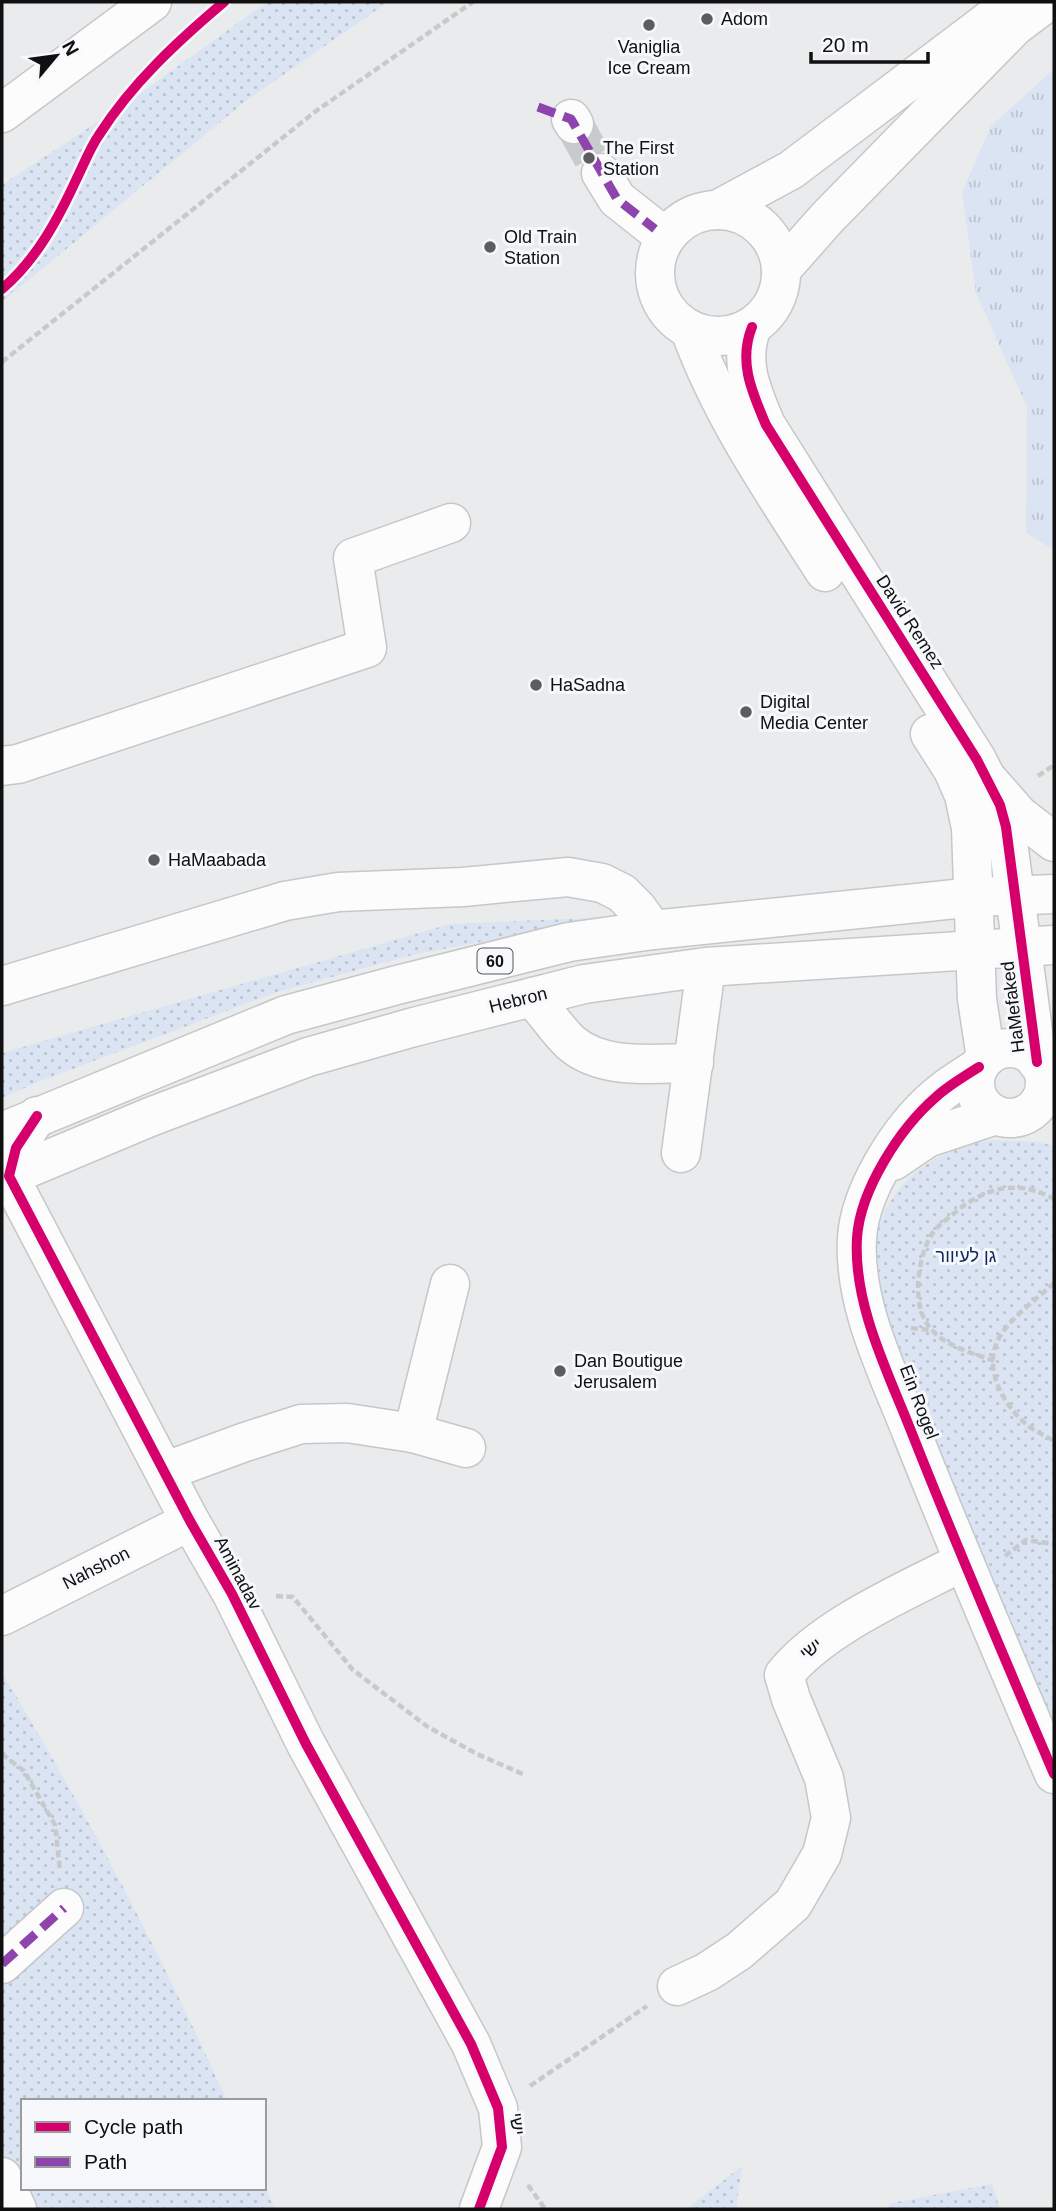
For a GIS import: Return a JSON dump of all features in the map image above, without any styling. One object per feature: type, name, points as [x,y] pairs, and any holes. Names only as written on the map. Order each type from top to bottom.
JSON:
[{"type":"main road","points":[[2,113],[152,2]]},
{"type":"main road","points":[[717,210],[736,212],[762,227],[777,251],[781,271],[777,299],[766,316],[742,332],[723,337],[702,335],[690,330],[669,313],[659,296],[655,276],[657,256],[666,238],[680,223],[697,214],[717,210],[791,170],[1013,2]]},
{"type":"main road","points":[[781,271],[827,218],[1015,26],[1047,2]]},
{"type":"main road","points":[[601,173],[617,199],[655,229]]},
{"type":"main road","name":"David Remez","points":[[752,327],[747,341],[746,369],[751,390],[766,425],[990,782],[1006,827],[1017,895],[1039,946]]},
{"type":"main road","points":[[690,330],[716,393],[753,459],[953,770],[964,795],[971,828],[975,948]]},
{"type":"main road","points":[[2,766],[18,764],[366,648],[353,558],[451,523]]},
{"type":"main road","points":[[990,782],[1019,815],[1054,842]]},
{"type":"main road","points":[[2,986],[285,901],[338,892],[463,887],[568,877],[602,883],[622,893],[653,930]]},
{"type":"main road","name":"60","points":[[2,1132],[286,1015],[569,942],[653,930],[974,897],[1054,894]]},
{"type":"main road","name":"Hebron","points":[[5,1178],[150,1117],[308,1057],[583,984],[706,967],[1039,946]]},
{"type":"main road","name":"HaMefaked","points":[[1039,946],[1045,1072]]},
{"type":"main road","name":"HaMefaked","points":[[975,948],[983,1062]]},
{"type":"main road","points":[[681,1153],[706,967]]},
{"type":"main road","points":[[531,997],[572,1043],[596,1056],[626,1064],[694,1063]]},
{"type":"main road","points":[[1007,1049],[1018,1049],[1045,1072],[1043,1094],[1038,1104],[1026,1116],[987,1109],[980,1101],[975,1078],[983,1062],[1007,1049]]},
{"type":"main road","name":"Ein Rogel","points":[[983,1062],[934,1099],[894,1145],[864,1206],[857,1236],[858,1266],[865,1307],[878,1345],[981,1561],[1054,1774]]},
{"type":"main road","points":[[5,1178],[16,1148],[37,1116]]},
{"type":"main road","name":"Ein Rogel","points":[[878,1174],[927,1138],[1026,1116]]},
{"type":"main road","name":"Aminadav","points":[[5,1178],[232,1594],[306,1744],[471,2044]]},
{"type":"main road","points":[[413,1433],[450,1284]]},
{"type":"main road","points":[[166,1471],[301,1424],[347,1423],[413,1433],[466,1448]]},
{"type":"main road","name":"Nahshon","points":[[2,1616],[190,1521]]},
{"type":"main road","name":"ישי","points":[[677,1986],[707,1972],[739,1951],[793,1904],[822,1854],[831,1818],[824,1778],[790,1699],[784,1675],[799,1657],[858,1617],[981,1561]]},
{"type":"main road","points":[[2,1964],[64,1908]]},
{"type":"main road","name":"ישי","points":[[471,2044],[498,2108],[502,2147],[479,2209]]},
{"type":"main road","points":[[2,2177],[17,2209]]},
{"type":"path","points":[[2,362],[316,111],[473,2]]},
{"type":"path","points":[[1046,770],[1054,765]]},
{"type":"path","points":[[994,1361],[955,1345],[932,1330],[924,1320],[919,1306],[918,1280],[923,1254],[933,1232],[973,1199],[997,1189],[1020,1186],[1054,1199]]},
{"type":"path","points":[[1054,1283],[1011,1324],[997,1342],[994,1361],[996,1384],[1010,1408],[1028,1426],[1054,1441]]},
{"type":"path","points":[[911,1317],[919,1306]]},
{"type":"path","points":[[918,1329],[932,1330]]},
{"type":"path","points":[[981,1561],[1026,1540],[1054,1544]]},
{"type":"path","points":[[232,1594],[293,1597],[353,1670],[428,1727],[477,1754],[525,1774]]},
{"type":"path","points":[[2,1754],[24,1771],[55,1825],[64,1908]]},
{"type":"path","points":[[498,2108],[677,1986]]},
{"type":"green space","points":[[267,2],[388,2],[247,100],[2,302],[2,185],[134,98]]},
{"type":"green space","points":[[1054,69],[1054,550],[1026,533],[1027,407],[976,293],[962,192],[991,126]]},
{"type":"green space","points":[[611,917],[412,955],[277,992],[2,1098],[2,1053],[450,924]]},
{"type":"green space","name":"גן לעיוור","points":[[990,1140],[1038,1142],[1054,1146],[1054,1728],[934,1441],[896,1343],[876,1278],[875,1242],[891,1201],[902,1185],[931,1161]]},
{"type":"green space","points":[[2,1673],[121,1884],[226,2099],[21,2099],[21,2190],[266,2189],[275,2209],[22,2209],[2,2169]]},
{"type":"green space","points":[[742,2166],[736,2209],[687,2209]]},
{"type":"green space","points":[[992,2184],[1000,2209],[885,2209],[891,2203]]},
{"type":"tunnel","points":[[574,124],[601,173]]},
{"type":"marked path","points":[[538,107],[571,119],[617,199],[655,229]]},
{"type":"marked path","points":[[2,1964],[64,1908]]},
{"type":"cycle path","points":[[2,289],[26,265],[46,238],[90,151],[112,116],[141,80],[224,2]]},
{"type":"cycle path","points":[[752,327],[746,352],[748,377],[766,425],[977,760],[1000,805],[1006,827],[1037,1062]]},
{"type":"cycle path","points":[[979,1067],[946,1089],[922,1110],[884,1161],[860,1219],[857,1263],[874,1339],[1054,1774]]},
{"type":"cycle path","points":[[37,1116],[16,1148],[9,1176],[190,1521],[232,1594],[306,1744],[471,2044],[498,2108],[502,2147],[479,2209]]},
{"type":"place","name":"Adom","points":[[707,19]]},
{"type":"place","name":"Vaniglia Ice Cream","points":[[649,25]]},
{"type":"place","name":"The First Station","points":[[589,158]]},
{"type":"place","name":"Old Train Station","points":[[490,247]]},
{"type":"place","name":"HaSadna","points":[[536,685]]},
{"type":"place","name":"Digital Media Center","points":[[746,712]]},
{"type":"place","name":"HaMaabada","points":[[154,860]]},
{"type":"place","name":"Dan Boutigue Jerusalem","points":[[560,1371]]}]
